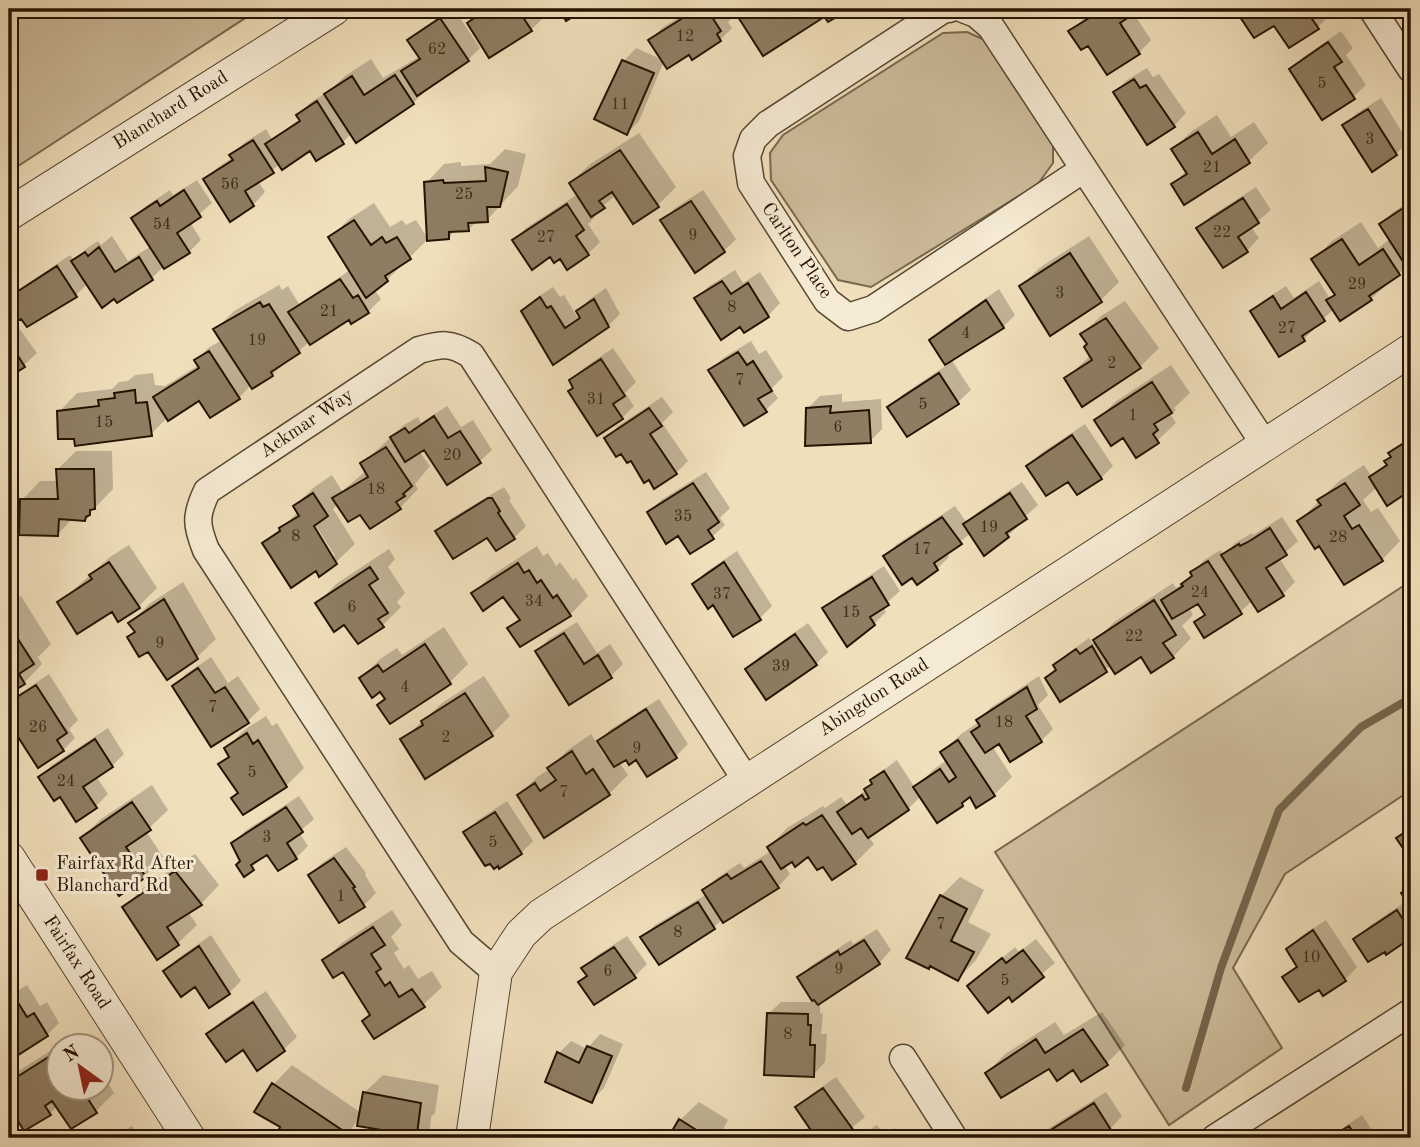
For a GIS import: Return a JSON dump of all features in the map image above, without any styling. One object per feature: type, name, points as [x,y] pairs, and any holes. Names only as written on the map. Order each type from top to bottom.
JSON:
[{"type":"street","name":"Blanchard Road","points":[[9,214],[334,9]]},
{"type":"street","name":"Carlton Place","points":[[948,9],[944,9],[768,124],[753,139],[747,156],[751,183],[827,301],[848,317],[873,309],[1084,169]]},
{"type":"street","points":[[963,9],[976,14],[991,27],[1265,445]]},
{"type":"street","points":[[1372,9],[1411,69]]},
{"type":"street","name":"Ackmar Way","points":[[496,971],[461,942],[206,550],[198,528],[198,508],[207,491],[419,350],[439,345],[456,346],[471,355],[746,780]]},
{"type":"street","name":"Abingdon Road","points":[[472,1138],[496,971],[521,934],[541,915],[1411,350]]},
{"type":"street","name":"Fairfax Road","points":[[9,858],[189,1138]]},
{"type":"street","points":[[1215,1138],[1411,1012]]},
{"type":"street","points":[[903,1058],[954,1138]]},
{"type":"shaded area","points":[[9,9],[259,9],[9,172]]},
{"type":"shaded area","points":[[967,32],[987,41],[1053,142],[1053,163],[1038,184],[871,287],[838,280],[771,180],[770,153],[783,135],[943,33]]},
{"type":"shaded area","points":[[1411,581],[1411,790],[1285,874],[1233,968],[1282,1048],[1169,1125],[995,852]]},
{"type":"building","points":[[473,9],[514,9],[517,13],[519,11],[532,31],[489,58],[467,23],[477,16]]},
{"type":"building","points":[[559,9],[585,9],[566,21]]},
{"type":"building","points":[[697,9],[702,9],[706,16],[710,14],[721,31],[717,34],[721,41],[692,60],[689,55],[667,69],[648,40]]},
{"type":"building","points":[[733,9],[815,9],[821,19],[763,56]]},
{"type":"building","points":[[819,9],[850,9],[828,22]]},
{"type":"building","points":[[1104,9],[1124,9],[1129,17],[1120,23],[1140,54],[1107,75],[1088,46],[1081,50],[1068,31]]},
{"type":"building","points":[[1245,9],[1305,9],[1319,29],[1289,48],[1274,26],[1254,38],[1238,14]]},
{"type":"building","points":[[440,18],[469,61],[417,96],[401,71],[420,59],[407,40]]},
{"type":"building","points":[[1328,42],[1342,62],[1334,67],[1355,99],[1322,120],[1289,69]]},
{"type":"building","points":[[622,60],[654,73],[627,135],[594,119]]},
{"type":"building","points":[[395,75],[414,104],[356,143],[324,94],[352,76],[364,95]]},
{"type":"building","points":[[1134,79],[1140,88],[1146,85],[1175,127],[1147,145],[1113,92]]},
{"type":"building","points":[[317,101],[344,144],[316,161],[310,151],[282,170],[265,144],[300,121],[296,115]]},
{"type":"building","points":[[1368,109],[1397,155],[1372,172],[1342,125]]},
{"type":"building","points":[[1198,132],[1212,154],[1235,139],[1250,163],[1184,205],[1171,184],[1187,174],[1171,149]]},
{"type":"building","points":[[253,140],[274,173],[245,191],[254,206],[230,222],[203,179],[233,160],[229,155]]},
{"type":"building","points":[[620,150],[659,207],[633,224],[612,192],[599,201],[605,208],[591,217],[569,183]]},
{"type":"building","points":[[485,167],[508,172],[500,207],[487,207],[488,222],[468,223],[469,231],[449,232],[449,239],[427,241],[424,182],[486,181]]},
{"type":"building","points":[[184,190],[201,217],[177,233],[190,253],[164,269],[131,218],[157,201],[160,206]]},
{"type":"building","points":[[1243,198],[1259,223],[1238,237],[1248,252],[1223,268],[1196,228]]},
{"type":"building","points":[[691,201],[725,252],[695,273],[660,220]]},
{"type":"building","points":[[1411,203],[1411,274],[1379,224]]},
{"type":"building","points":[[567,204],[584,230],[576,236],[589,255],[567,270],[560,259],[554,263],[550,257],[532,270],[512,240]]},
{"type":"building","points":[[354,220],[371,245],[382,237],[386,243],[397,237],[411,259],[385,276],[388,281],[366,298],[328,237]]},
{"type":"building","points":[[1342,239],[1359,265],[1383,249],[1400,275],[1369,296],[1372,300],[1340,321],[1326,300],[1335,295],[1311,259]]},
{"type":"building","points":[[99,247],[115,272],[139,257],[153,280],[117,303],[114,299],[102,308],[71,261],[85,252],[88,256]]},
{"type":"building","points":[[1070,253],[1102,302],[1050,336],[1019,286]]},
{"type":"building","points":[[57,266],[77,297],[27,327],[21,319],[14,323],[9,315],[9,297]]},
{"type":"building","points":[[340,279],[353,298],[358,295],[369,313],[351,324],[349,320],[310,345],[288,312]]},
{"type":"building","points":[[722,281],[731,294],[748,283],[769,317],[744,333],[740,327],[721,340],[694,298]]},
{"type":"building","points":[[1306,292],[1325,321],[1302,336],[1305,341],[1279,357],[1250,311],[1273,296],[1281,309]]},
{"type":"building","points":[[540,297],[547,308],[551,306],[565,328],[580,318],[576,311],[594,299],[609,327],[553,365],[521,311]]},
{"type":"building","points":[[986,300],[1004,328],[945,365],[929,340]]},
{"type":"building","points":[[260,302],[263,307],[269,304],[300,353],[271,372],[273,376],[252,389],[213,329]]},
{"type":"building","points":[[1106,318],[1141,368],[1082,407],[1064,378],[1092,360],[1084,347],[1087,344],[1080,334]]},
{"type":"building","points":[[9,342],[25,367],[9,377]]},
{"type":"building","points":[[209,351],[240,399],[210,418],[199,401],[168,421],[153,397],[199,368],[194,360]]},
{"type":"building","points":[[738,352],[747,365],[753,361],[772,391],[758,399],[767,412],[744,426],[708,370]]},
{"type":"building","points":[[601,359],[625,396],[613,404],[623,419],[597,436],[568,391],[573,388],[569,380]]},
{"type":"building","points":[[939,373],[959,404],[907,437],[887,407]]},
{"type":"building","points":[[1152,382],[1172,413],[1154,424],[1158,430],[1153,434],[1159,443],[1136,458],[1123,438],[1111,446],[1094,420]]},
{"type":"building","points":[[135,390],[136,403],[147,402],[152,436],[75,446],[74,439],[58,439],[57,411],[99,406],[98,400],[115,398],[114,393]]},
{"type":"building","points":[[831,406],[830,413],[869,410],[871,443],[805,446],[806,408]]},
{"type":"building","points":[[649,408],[662,426],[650,434],[677,474],[654,489],[649,480],[644,483],[631,461],[627,463],[621,454],[616,457],[604,438]]},
{"type":"building","points":[[434,416],[448,438],[460,431],[481,463],[447,485],[424,450],[405,462],[390,437],[405,428],[409,433]]},
{"type":"building","points":[[1072,435],[1102,479],[1077,495],[1068,482],[1046,496],[1026,466]]},
{"type":"building","points":[[1404,443],[1406,447],[1411,444],[1411,490],[1387,506],[1369,477],[1387,465],[1384,461],[1391,457],[1388,453]]},
{"type":"building","points":[[386,447],[412,486],[403,494],[405,496],[396,502],[401,509],[370,529],[360,515],[348,522],[332,498],[368,477],[360,463]]},
{"type":"building","points":[[56,469],[94,469],[95,509],[90,510],[85,521],[59,519],[58,536],[19,535],[20,499],[58,499]]},
{"type":"building","points":[[693,483],[719,522],[708,530],[714,539],[690,554],[678,536],[666,544],[647,512]]},
{"type":"building","points":[[1345,483],[1360,505],[1344,516],[1352,529],[1359,525],[1383,561],[1344,585],[1319,546],[1315,549],[1297,521],[1321,505],[1317,500]]},
{"type":"building","points":[[313,493],[328,516],[314,526],[337,564],[319,577],[316,571],[291,588],[262,543],[299,516],[293,506]]},
{"type":"building","points":[[1010,493],[1027,519],[1006,533],[1009,537],[984,556],[963,524]]},
{"type":"building","points":[[492,498],[500,511],[498,513],[515,539],[496,551],[487,538],[453,559],[435,531]]},
{"type":"building","points":[[942,517],[962,544],[934,563],[938,570],[917,585],[912,578],[902,585],[883,556]]},
{"type":"building","points":[[1270,528],[1287,555],[1266,568],[1284,596],[1258,612],[1221,555]]},
{"type":"building","points":[[1208,561],[1242,614],[1204,638],[1194,622],[1205,615],[1198,604],[1172,619],[1161,600],[1183,586],[1181,584],[1192,576],[1190,572]]},
{"type":"building","points":[[109,562],[140,608],[118,622],[112,612],[77,634],[57,602],[92,579],[89,575]]},
{"type":"building","points":[[724,562],[761,620],[733,637],[713,605],[708,609],[692,584]]},
{"type":"building","points":[[518,563],[524,573],[529,570],[537,583],[541,580],[553,598],[557,595],[571,616],[520,647],[507,628],[520,620],[503,597],[483,611],[471,593]]},
{"type":"building","points":[[370,567],[378,579],[369,585],[388,613],[378,619],[384,627],[358,644],[344,625],[334,632],[315,603]]},
{"type":"building","points":[[872,577],[889,605],[870,617],[875,625],[847,647],[822,608]]},
{"type":"building","points":[[164,599],[198,659],[167,680],[148,652],[139,657],[127,637],[135,632],[128,623]]},
{"type":"building","points":[[1154,600],[1176,635],[1163,643],[1174,658],[1151,673],[1141,657],[1115,674],[1093,640]]},
{"type":"building","points":[[9,625],[34,664],[19,674],[25,684],[9,694]]},
{"type":"building","points":[[564,633],[584,664],[598,655],[612,678],[569,705],[535,651]]},
{"type":"building","points":[[795,634],[817,665],[766,700],[745,669]]},
{"type":"building","points":[[425,644],[451,684],[390,724],[377,705],[385,699],[380,692],[372,698],[359,678],[378,665],[383,672]]},
{"type":"building","points":[[1092,646],[1107,672],[1060,702],[1045,678],[1056,670],[1053,665],[1076,649],[1080,654]]},
{"type":"building","points":[[198,668],[215,693],[225,687],[249,723],[211,747],[172,686]]},
{"type":"building","points":[[36,685],[67,733],[57,740],[64,751],[38,768],[9,723],[9,702]]},
{"type":"building","points":[[1027,687],[1037,709],[1026,716],[1042,742],[1010,762],[999,744],[985,753],[971,732],[980,726],[976,720]]},
{"type":"building","points":[[465,693],[493,736],[425,779],[400,739],[423,725],[421,721]]},
{"type":"building","points":[[646,709],[677,758],[647,777],[636,760],[629,765],[626,760],[614,767],[597,741]]},
{"type":"building","points":[[247,733],[253,744],[258,740],[287,787],[243,815],[231,798],[238,793],[218,764],[229,757],[224,748]]},
{"type":"building","points":[[95,739],[113,767],[83,787],[97,808],[76,822],[60,797],[54,801],[38,777]]},
{"type":"building","points":[[958,740],[995,796],[976,808],[970,797],[962,803],[963,806],[937,823],[913,787],[940,769],[949,782],[956,777],[940,752]]},
{"type":"building","points":[[572,751],[586,774],[593,769],[610,795],[544,838],[517,795],[535,783],[540,791],[556,780],[547,768]]},
{"type":"building","points":[[884,771],[909,810],[868,838],[861,828],[852,834],[837,812],[862,795],[865,800],[869,798],[864,789],[872,784],[870,780]]},
{"type":"building","points":[[132,802],[151,830],[126,847],[146,877],[119,896],[80,838]]},
{"type":"building","points":[[286,807],[303,832],[287,843],[297,859],[278,871],[267,855],[251,865],[254,870],[244,877],[236,865],[240,861],[231,843]]},
{"type":"building","points":[[495,812],[522,854],[499,869],[498,866],[494,869],[490,864],[485,866],[463,832]]},
{"type":"building","points":[[822,815],[856,864],[832,880],[823,867],[817,870],[808,857],[795,867],[792,862],[781,869],[767,847],[803,823],[806,825]]},
{"type":"building","points":[[1411,828],[1411,860],[1396,838]]},
{"type":"building","points":[[334,858],[355,887],[353,888],[365,907],[339,923],[308,875]]},
{"type":"building","points":[[761,861],[779,888],[723,923],[702,890],[727,874],[731,879]]},
{"type":"building","points":[[175,871],[202,905],[167,927],[179,945],[157,960],[122,907]]},
{"type":"building","points":[[1411,886],[1411,908],[1401,893]]},
{"type":"building","points":[[940,895],[967,909],[951,941],[974,952],[958,981],[930,966],[929,969],[906,958]]},
{"type":"building","points":[[698,902],[715,929],[659,965],[640,937]]},
{"type":"building","points":[[1397,910],[1411,932],[1411,938],[1386,955],[1385,952],[1368,962],[1353,939]]},
{"type":"building","points":[[373,927],[385,945],[371,954],[381,969],[376,972],[385,986],[390,982],[399,997],[412,989],[425,1007],[374,1039],[362,1021],[370,1015],[343,972],[333,978],[322,960]]},
{"type":"building","points":[[1313,930],[1346,981],[1323,996],[1319,990],[1299,1002],[1282,977],[1297,967],[1286,949]]},
{"type":"building","points":[[864,940],[880,964],[818,1005],[812,1001],[797,977],[838,951],[840,955]]},
{"type":"building","points":[[199,946],[230,994],[209,1008],[195,987],[181,997],[163,971]]},
{"type":"building","points":[[614,947],[636,978],[594,1005],[578,982],[587,976],[581,968]]},
{"type":"building","points":[[1023,950],[1044,977],[1012,1002],[1009,997],[988,1013],[967,986],[1002,958],[1006,963]]},
{"type":"building","points":[[14,996],[27,1017],[34,1013],[46,1033],[46,1037],[15,1057],[9,1047],[9,1000]]},
{"type":"building","points":[[253,1002],[285,1051],[257,1071],[243,1050],[226,1062],[206,1034]]},
{"type":"building","points":[[767,1013],[808,1014],[808,1025],[811,1025],[810,1045],[815,1045],[814,1077],[764,1075]]},
{"type":"building","points":[[1083,1029],[1108,1065],[1081,1082],[1073,1070],[1057,1081],[1049,1069],[1001,1098],[985,1073],[1036,1039],[1045,1053]]},
{"type":"building","points":[[587,1046],[612,1056],[592,1103],[545,1082],[557,1052],[579,1063]]},
{"type":"building","points":[[46,1059],[46,1102],[51,1102],[45,1106],[51,1115],[24,1131],[16,1118],[10,1122],[9,1082]]},
{"type":"building","points":[[272,1083],[345,1132],[341,1138],[288,1138],[278,1132],[280,1127],[254,1112]]},
{"type":"building","points":[[823,1088],[854,1131],[843,1138],[795,1138],[810,1129],[795,1107]]},
{"type":"building","points":[[363,1092],[421,1103],[417,1134],[414,1134],[413,1138],[381,1138],[382,1130],[357,1126]]},
{"type":"building","points":[[53,1102],[90,1102],[97,1113],[71,1129]]},
{"type":"building","points":[[1094,1103],[1111,1130],[1098,1138],[1038,1138]]},
{"type":"building","points":[[679,1119],[709,1138],[668,1138]]},
{"type":"building","points":[[1349,1126],[1357,1138],[1329,1138]]},
{"type":"waterway","points":[[1186,1088],[1221,968],[1279,810],[1361,727],[1411,698]]},
{"type":"place","name":"Fairfax Rd After Blanchard Rd","points":[[42,875]]}]
